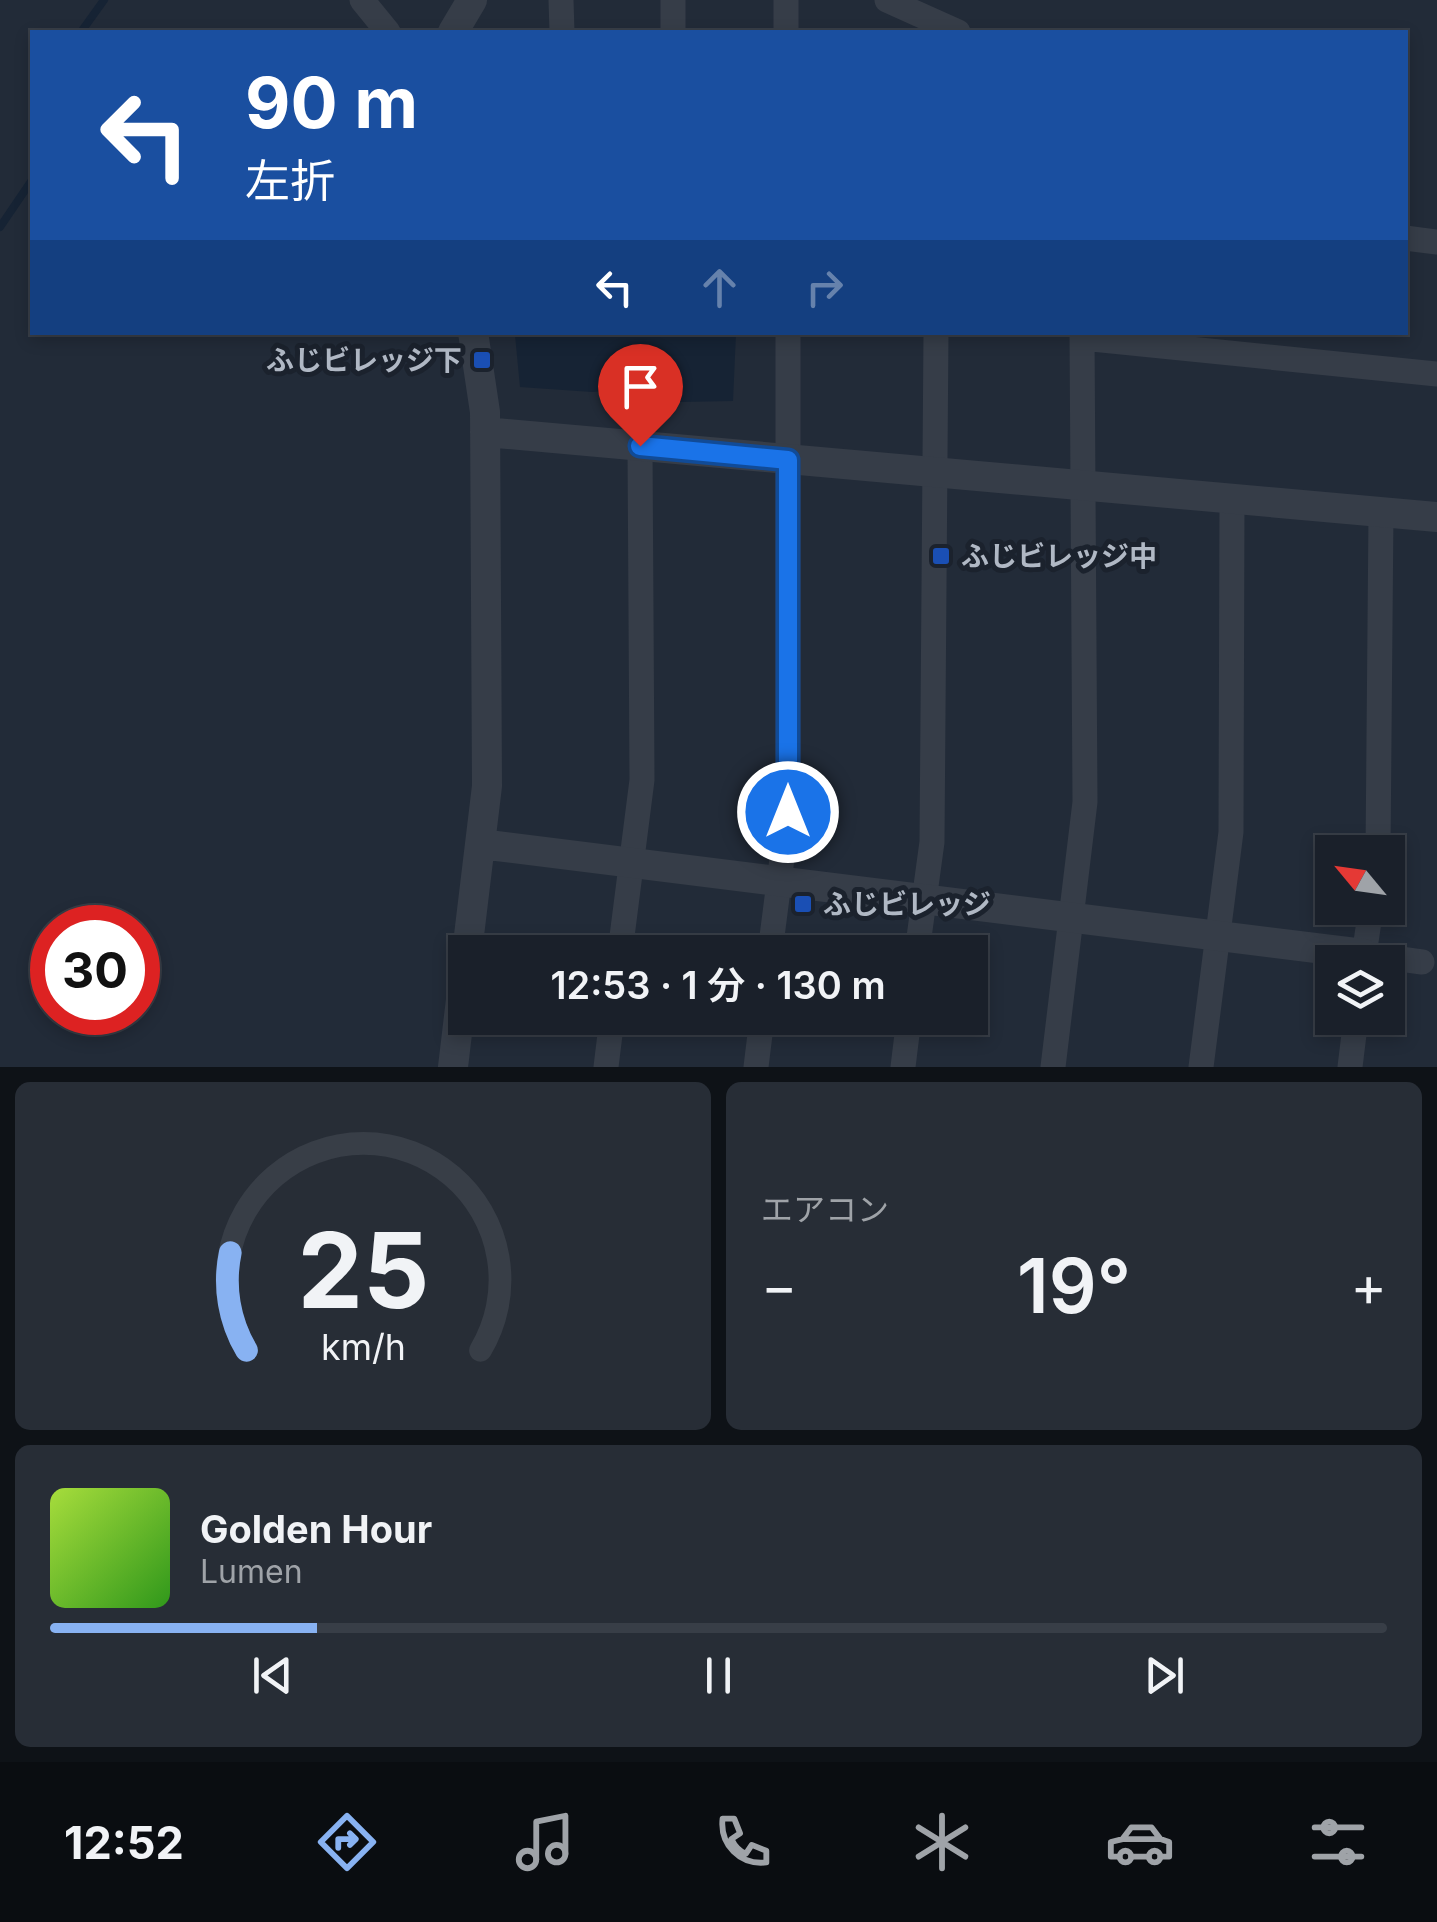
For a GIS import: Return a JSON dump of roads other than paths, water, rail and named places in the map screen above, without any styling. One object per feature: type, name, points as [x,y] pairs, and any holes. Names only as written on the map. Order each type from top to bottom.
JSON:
[{"type":"street","points":[[362,0],[386,30]]},
{"type":"street","points":[[454,30],[472,0]]},
{"type":"street","points":[[561,0],[562,30]]},
{"type":"street","points":[[673,0],[673,30]]},
{"type":"street","points":[[786,0],[786,30]]},
{"type":"street","points":[[887,0],[948,30]]},
{"type":"street","points":[[1408,238],[1437,242]]},
{"type":"street","points":[[468,935],[487,786],[485,432],[473,335]]},
{"type":"street","points":[[772,935],[788,812],[788,335]]},
{"type":"street","points":[[919,935],[932,842],[936,335]]},
{"type":"street","points":[[1053,1067],[1085,802],[1082,336],[1437,374]]},
{"type":"street","points":[[485,432],[1437,517]]},
{"type":"street","points":[[622,935],[642,780],[640,446]]},
{"type":"street","points":[[1201,1067],[1231,832],[1232,499]]},
{"type":"street","points":[[1378,835],[1381,512]]},
{"type":"street","points":[[480,844],[1315,951]]},
{"type":"street","points":[[1405,961],[1422,962]]},
{"type":"street","points":[[452,1067],[456,1035]]},
{"type":"street","points":[[606,1067],[610,1035]]},
{"type":"street","points":[[756,1067],[760,1035]]},
{"type":"street","points":[[903,1067],[907,1035]]},
{"type":"street","points":[[1350,1067],[1354,1035]]},
{"type":"water","points":[[515,335],[736,335],[733,401],[680,402],[678,385],[592,392],[520,387]]},
{"type":"waterway","points":[[82,30],[104,0]]},
{"type":"waterway","points":[[0,227],[30,183]]},
{"type":"place","name":"ふじビレッジ下","points":[[482,360]]},
{"type":"place","name":"ふじビレッジ中","points":[[941,556]]},
{"type":"place","name":"ふじビレッジ","points":[[803,904]]}]
